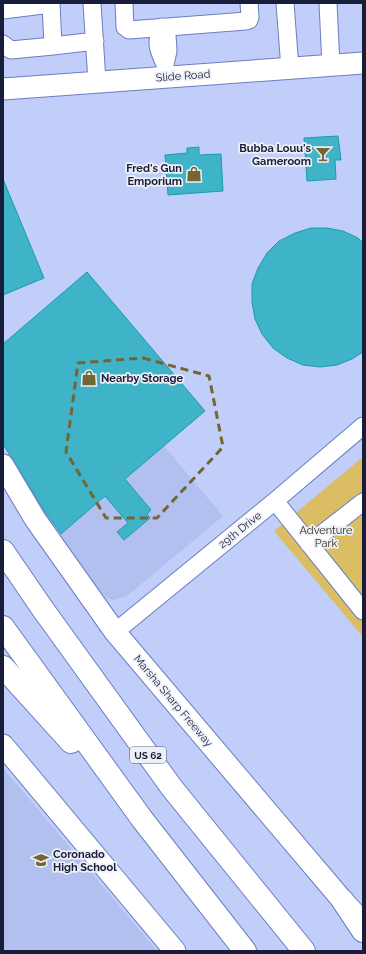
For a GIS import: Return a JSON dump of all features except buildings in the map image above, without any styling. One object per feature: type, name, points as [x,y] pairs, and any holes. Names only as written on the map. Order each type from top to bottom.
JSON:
[{"type":"highway","name":"US 62","points":[[3,551],[42,608],[172,788],[304,951]]},
{"type":"highway","points":[[3,627],[142,819],[245,951]]},
{"type":"highway","points":[[3,667],[142,819]]},
{"type":"highway","points":[[343,901],[363,931]]},
{"type":"main road","name":"Slide Road","points":[[3,89],[97,82],[165,71],[290,69],[363,63]]},
{"type":"main road","name":"Marsha Sharp Freeway","points":[[3,464],[35,519],[115,632],[343,901],[363,922]]},
{"type":"main road","points":[[4,750],[175,951]]},
{"type":"street","points":[[92,3],[97,82]]},
{"type":"street","points":[[124,3],[125,27],[129,30],[246,21],[249,20],[250,17],[249,3]]},
{"type":"street","points":[[285,3],[290,69]]},
{"type":"street","points":[[328,3],[331,66]]},
{"type":"street","points":[[3,10],[51,4],[53,46]]},
{"type":"street","points":[[162,27],[167,35],[168,51],[165,71]]},
{"type":"street","points":[[3,44],[11,50],[95,41]]},
{"type":"street","name":"29th Drive","points":[[115,632],[361,431]]},
{"type":"street","points":[[275,501],[363,611]]},
{"type":"street","points":[[309,544],[363,502]]},
{"type":"highlighted area","points":[[143,358],[209,376],[223,447],[157,518],[106,518],[66,452],[78,363]]},
{"type":"shaded area","points":[[164,446],[223,516],[128,595],[113,600],[105,597],[99,592],[59,536]]},
{"type":"shaded area","name":"Coronado High School","points":[[3,768],[157,951],[3,951]]},
{"type":"green space","name":"Adventure Park","points":[[363,457],[363,637],[274,531]]},
{"type":"place","name":"Bubba Louu's Gameroom","points":[[323,154]]},
{"type":"place","name":"Fred's Gun Emporium","points":[[194,174]]},
{"type":"place","name":"Nearby Storage","points":[[89,378]]},
{"type":"place","name":"Coronado High School","points":[[41,860]]}]
